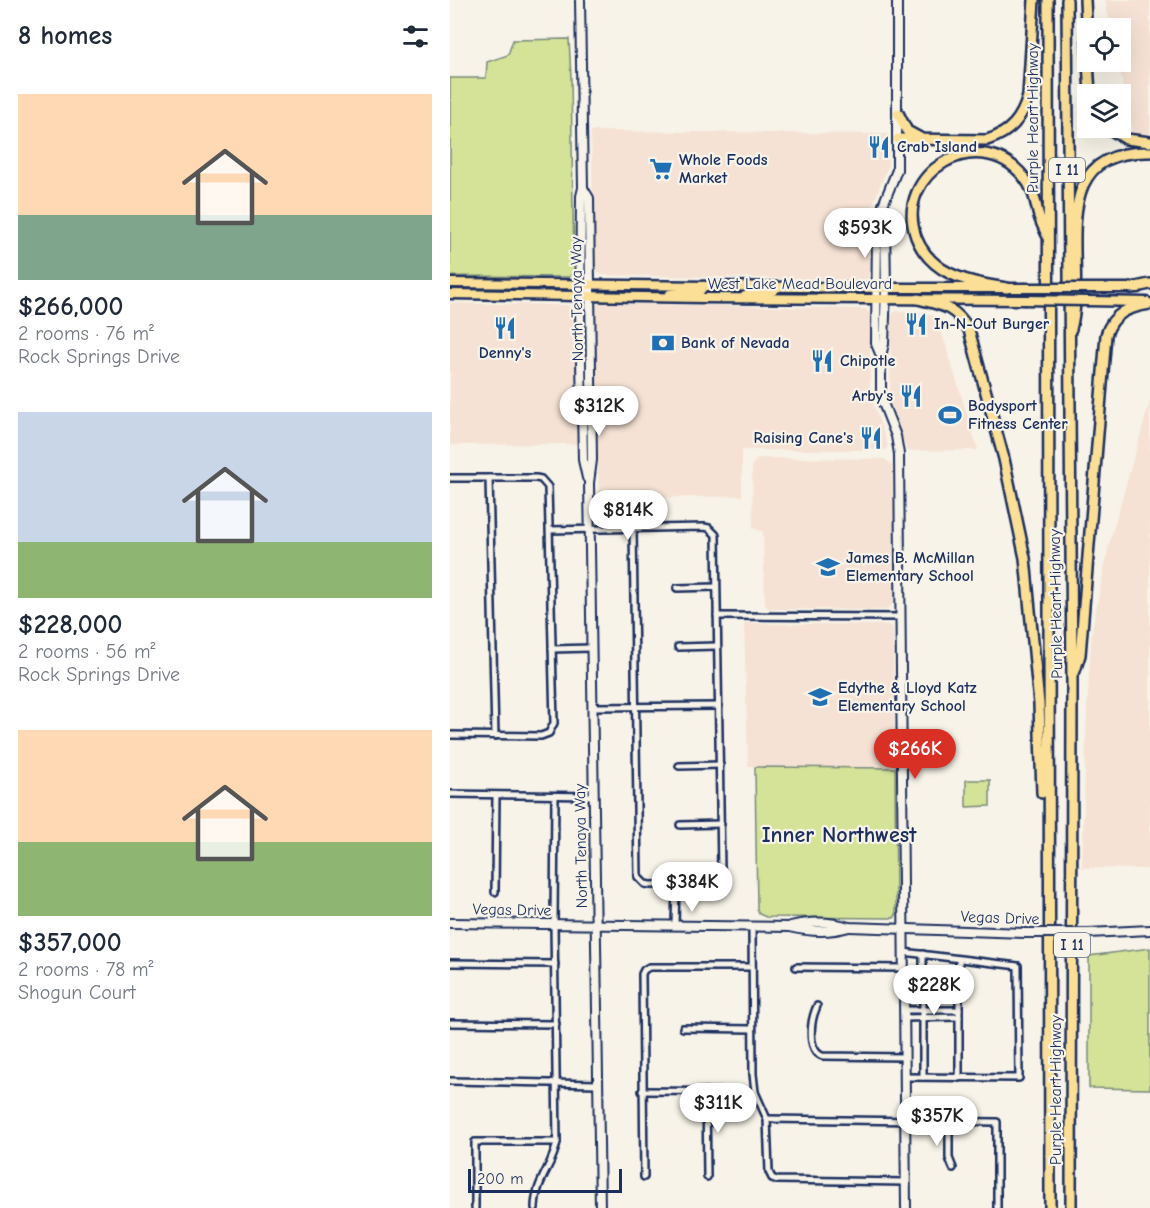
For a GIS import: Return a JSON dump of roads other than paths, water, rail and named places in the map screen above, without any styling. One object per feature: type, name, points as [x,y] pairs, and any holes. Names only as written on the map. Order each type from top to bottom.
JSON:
[{"type":"highway","points":[[898,139],[987,140],[1006,132],[1020,118],[1028,96],[1034,0]]},
{"type":"highway","name":"Purple Heart Highway","points":[[1048,0],[1050,1208]]},
{"type":"highway","name":"Purple Heart Highway","points":[[1067,0],[1072,682],[1071,1208]]},
{"type":"highway","points":[[1085,0],[1086,18]]},
{"type":"highway","points":[[898,113],[907,131],[921,139]]},
{"type":"highway","points":[[1124,138],[1150,142]]},
{"type":"highway","points":[[1068,340],[1076,312],[1076,212],[1080,189],[1090,174],[1104,162],[1122,154],[1150,152]]},
{"type":"highway","points":[[1007,288],[984,285],[950,273],[934,263],[926,254],[917,238],[913,214],[918,190],[928,175],[948,160],[965,154],[983,154],[1007,162],[1021,173],[1032,188],[1049,241]]},
{"type":"highway","points":[[1078,199],[1088,181],[1107,165],[1128,157],[1150,158]]},
{"type":"highway","points":[[1131,288],[1150,286]]},
{"type":"highway","points":[[918,299],[952,309],[969,330],[1004,459],[1025,558],[1030,599],[1041,727],[1042,806],[1049,882]]},
{"type":"highway","points":[[1072,682],[1080,656],[1106,335],[1111,322],[1120,313],[1132,307],[1150,303]]},
{"type":"main road","name":"North Tenaya Way","points":[[580,0],[583,188],[589,198],[582,401],[583,460],[589,483]]},
{"type":"main road","points":[[897,0],[897,170],[883,205],[882,215],[885,222],[880,299],[884,344],[881,356],[882,398],[899,449],[906,1208]]},
{"type":"main road","points":[[454,283],[454,294]]},
{"type":"main road","name":"West Lake Mead Boulevard","points":[[454,283],[882,288],[1131,288]]},
{"type":"main road","points":[[651,298],[680,292],[702,291],[704,286]]},
{"type":"main road","points":[[704,298],[710,291],[730,291],[740,286]]},
{"type":"main road","points":[[738,298],[755,292],[773,292],[778,287]]},
{"type":"main road","points":[[779,299],[784,291],[806,291],[823,287]]},
{"type":"main road","name":"West Lake Mead Boulevard","points":[[454,294],[651,298],[1088,300],[1150,303]]},
{"type":"main road","name":"North Tenaya Way","points":[[585,297],[592,431],[589,529],[600,1208]]},
{"type":"main road","points":[[582,401],[587,428],[592,431]]},
{"type":"main road","points":[[583,439],[587,441],[592,460]]},
{"type":"main road","name":"Vegas Drive","points":[[450,923],[752,926],[789,927],[805,931],[834,931],[849,927],[1025,933],[1150,930]]},
{"type":"street","points":[[450,478],[536,478],[545,482],[549,491],[554,723],[549,733],[540,736],[450,735]]},
{"type":"street","points":[[489,478],[495,735]]},
{"type":"street","points":[[550,531],[704,527],[712,530],[716,535],[721,871],[717,880],[708,884],[650,885],[641,881],[637,872],[633,529]]},
{"type":"street","points":[[677,588],[716,587]]},
{"type":"street","points":[[717,616],[901,617]]},
{"type":"street","points":[[678,647],[717,646]]},
{"type":"street","points":[[552,649],[591,648]]},
{"type":"street","points":[[592,707],[719,706]]},
{"type":"street","points":[[680,766],[720,765]]},
{"type":"street","points":[[450,794],[594,796]]},
{"type":"street","points":[[495,892],[496,795]]},
{"type":"street","points":[[535,1208],[538,1184],[555,1154],[557,1142],[555,796]]},
{"type":"street","points":[[680,825],[721,824]]},
{"type":"street","points":[[675,885],[675,925]]},
{"type":"street","points":[[752,926],[753,1074],[755,1092],[767,1119],[769,1173],[772,1178],[777,1180],[906,1182]]},
{"type":"street","points":[[903,952],[1018,966],[1019,1078],[905,1077]]},
{"type":"street","points":[[923,954],[923,1077]]},
{"type":"street","points":[[959,959],[959,1078]]},
{"type":"street","points":[[450,963],[555,964]]},
{"type":"street","points":[[644,1178],[642,974],[644,970],[649,967],[752,967]]},
{"type":"street","points":[[796,967],[903,968]]},
{"type":"street","points":[[817,1006],[812,1017],[813,1049],[816,1054],[905,1057]]},
{"type":"street","points":[[904,1014],[923,1010],[959,1010]]},
{"type":"street","points":[[904,1014],[923,1018],[959,1017]]},
{"type":"street","points":[[450,1023],[555,1024]]},
{"type":"street","points":[[683,1028],[752,1029]]},
{"type":"street","points":[[450,1081],[598,1084]]},
{"type":"street","points":[[642,1091],[755,1092]]},
{"type":"street","points":[[706,1091],[707,1177]]},
{"type":"street","points":[[767,1119],[997,1122],[997,1208]]},
{"type":"street","points":[[949,1121],[949,1158],[953,1168]]},
{"type":"street","points":[[475,1208],[476,1142],[557,1142]]},
{"type":"place","name":"Crab Island","points":[[879,147]]},
{"type":"place","name":"Whole Foods Market","points":[[661,169]]},
{"type":"place","name":"In-N-Out Burger","points":[[916,324]]},
{"type":"place","name":"Denny's","points":[[505,328]]},
{"type":"place","name":"Bank of Nevada","points":[[663,343]]},
{"type":"place","name":"Chipotle","points":[[822,361]]},
{"type":"place","name":"Arby's","points":[[911,396]]},
{"type":"place","name":"Bodysport Fitness Center","points":[[950,415]]},
{"type":"place","name":"Raising Cane's","points":[[871,438]]},
{"type":"place","name":"James B. McMillan Elementary School","points":[[828,567]]},
{"type":"place","name":"Edythe & Lloyd Katz Elementary School","points":[[820,697]]},
{"type":"district","name":"Inner Northwest","points":[[839,835]]}]
